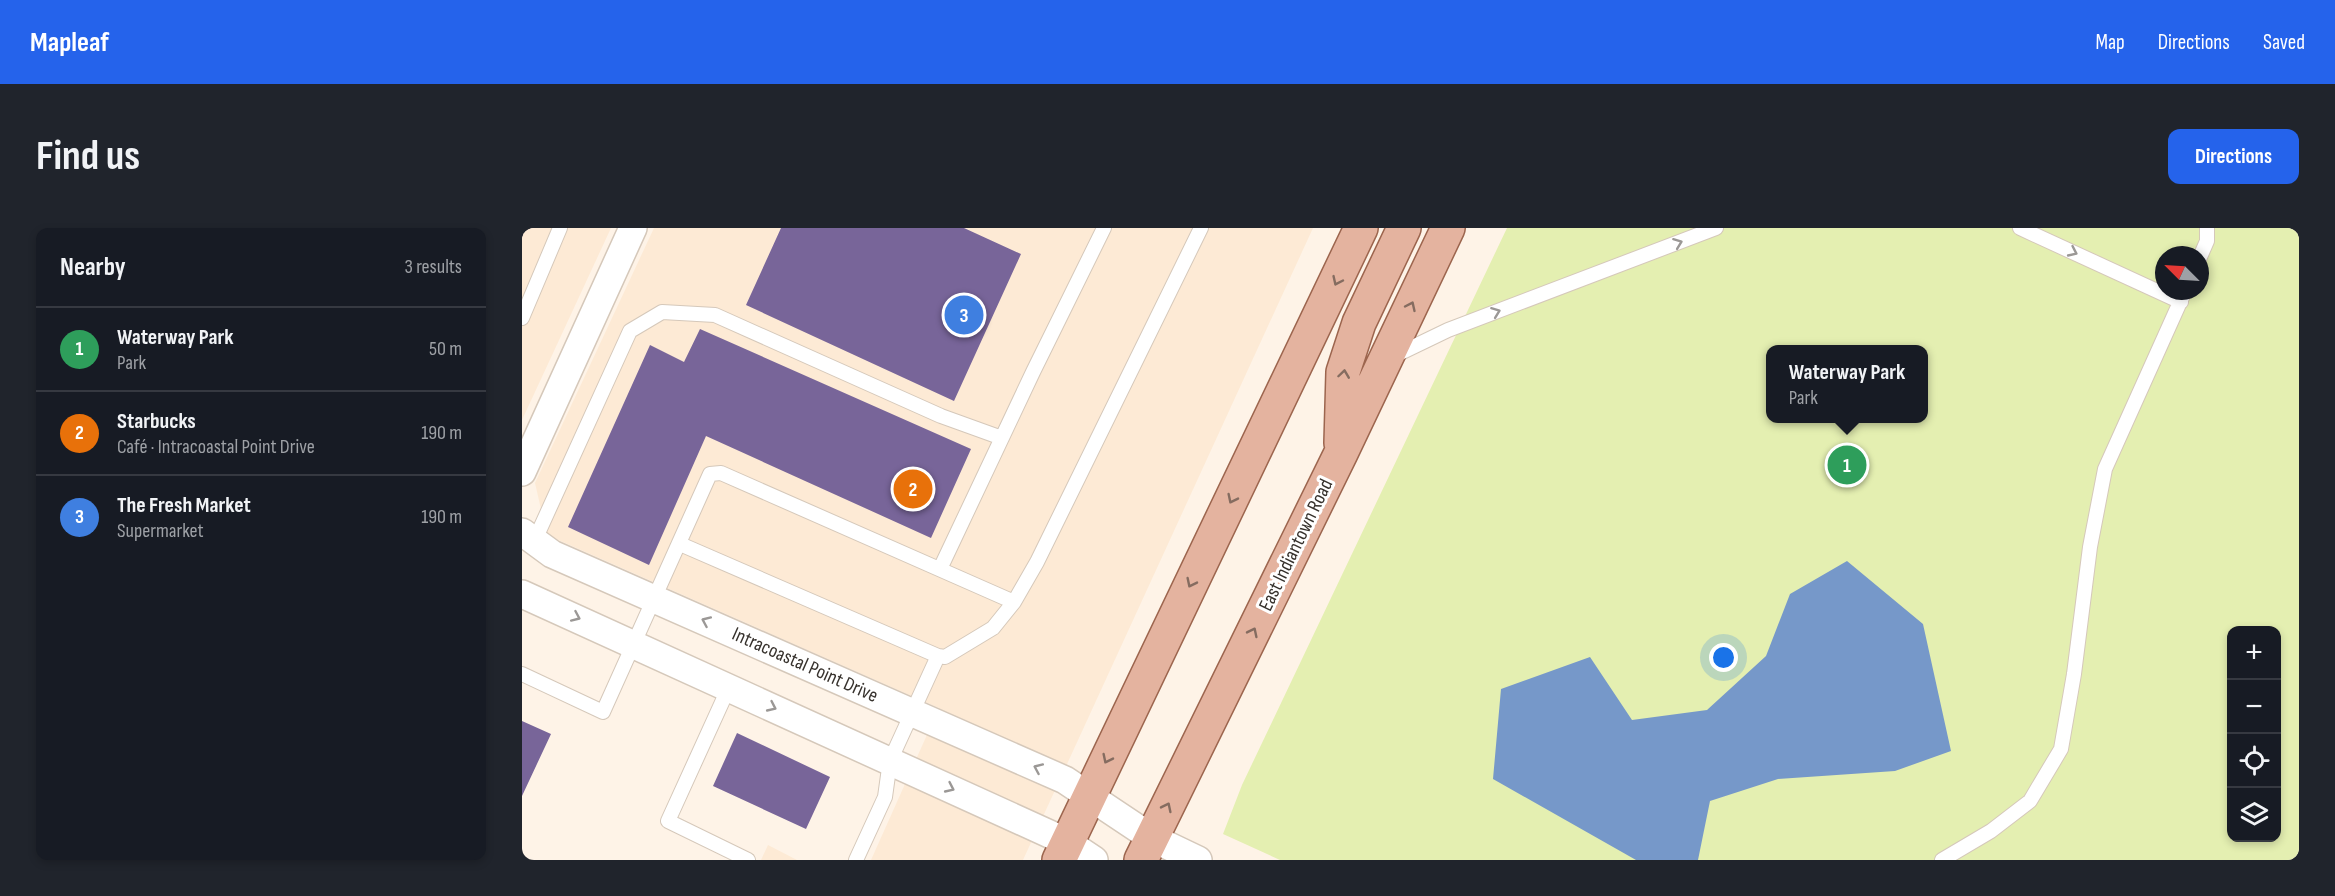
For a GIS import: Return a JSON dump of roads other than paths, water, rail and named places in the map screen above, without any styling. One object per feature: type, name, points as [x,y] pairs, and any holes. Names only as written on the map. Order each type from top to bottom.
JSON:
[{"type":"main road","points":[[1063,851],[1361,228]]},
{"type":"main road","points":[[1341,453],[1343,372],[1359,323],[1404,228]]},
{"type":"main road","name":"East Indiantown Road","points":[[1146,849],[1341,453],[1448,228]]},
{"type":"street","points":[[522,472],[633,228]]},
{"type":"street","name":"Intracoastal Point Drive","points":[[528,537],[552,554],[1065,780],[1089,795],[1146,849],[1198,860]]},
{"type":"street","points":[[522,594],[890,761],[1063,851],[1094,860]]},
{"type":"lane","points":[[522,318],[560,228]]},
{"type":"lane","points":[[940,569],[1104,228]]},
{"type":"lane","points":[[680,544],[938,656],[945,657],[993,628],[1014,602],[1037,562],[1201,228]]},
{"type":"lane","points":[[1385,361],[1448,330],[1716,228]]},
{"type":"lane","points":[[2020,228],[2155,285]]},
{"type":"lane","points":[[2205,246],[2208,228]]},
{"type":"lane","points":[[1942,860],[1991,831],[2030,801],[2061,750],[2074,674],[2090,547],[2105,469],[2182,300]]},
{"type":"lane","points":[[528,537],[630,331],[662,312],[715,315],[941,416],[1002,438]]},
{"type":"lane","points":[[522,674],[603,712],[710,474],[721,473],[1014,602]]},
{"type":"lane","points":[[856,860],[885,797],[890,761],[938,656]]},
{"type":"lane","points":[[729,687],[668,821],[748,860]]},
{"type":"water","points":[[1847,561],[1923,624],[1951,751],[1895,771],[1778,779],[1710,801],[1698,860],[1636,860],[1493,779],[1501,689],[1590,657],[1632,720],[1707,710],[1766,656],[1790,594]]},
{"type":"place","name":"The Fresh Market","points":[[964,315]]},
{"type":"place","name":"Waterway Park","points":[[1847,465]]},
{"type":"place","name":"Starbucks","points":[[913,489]]}]
